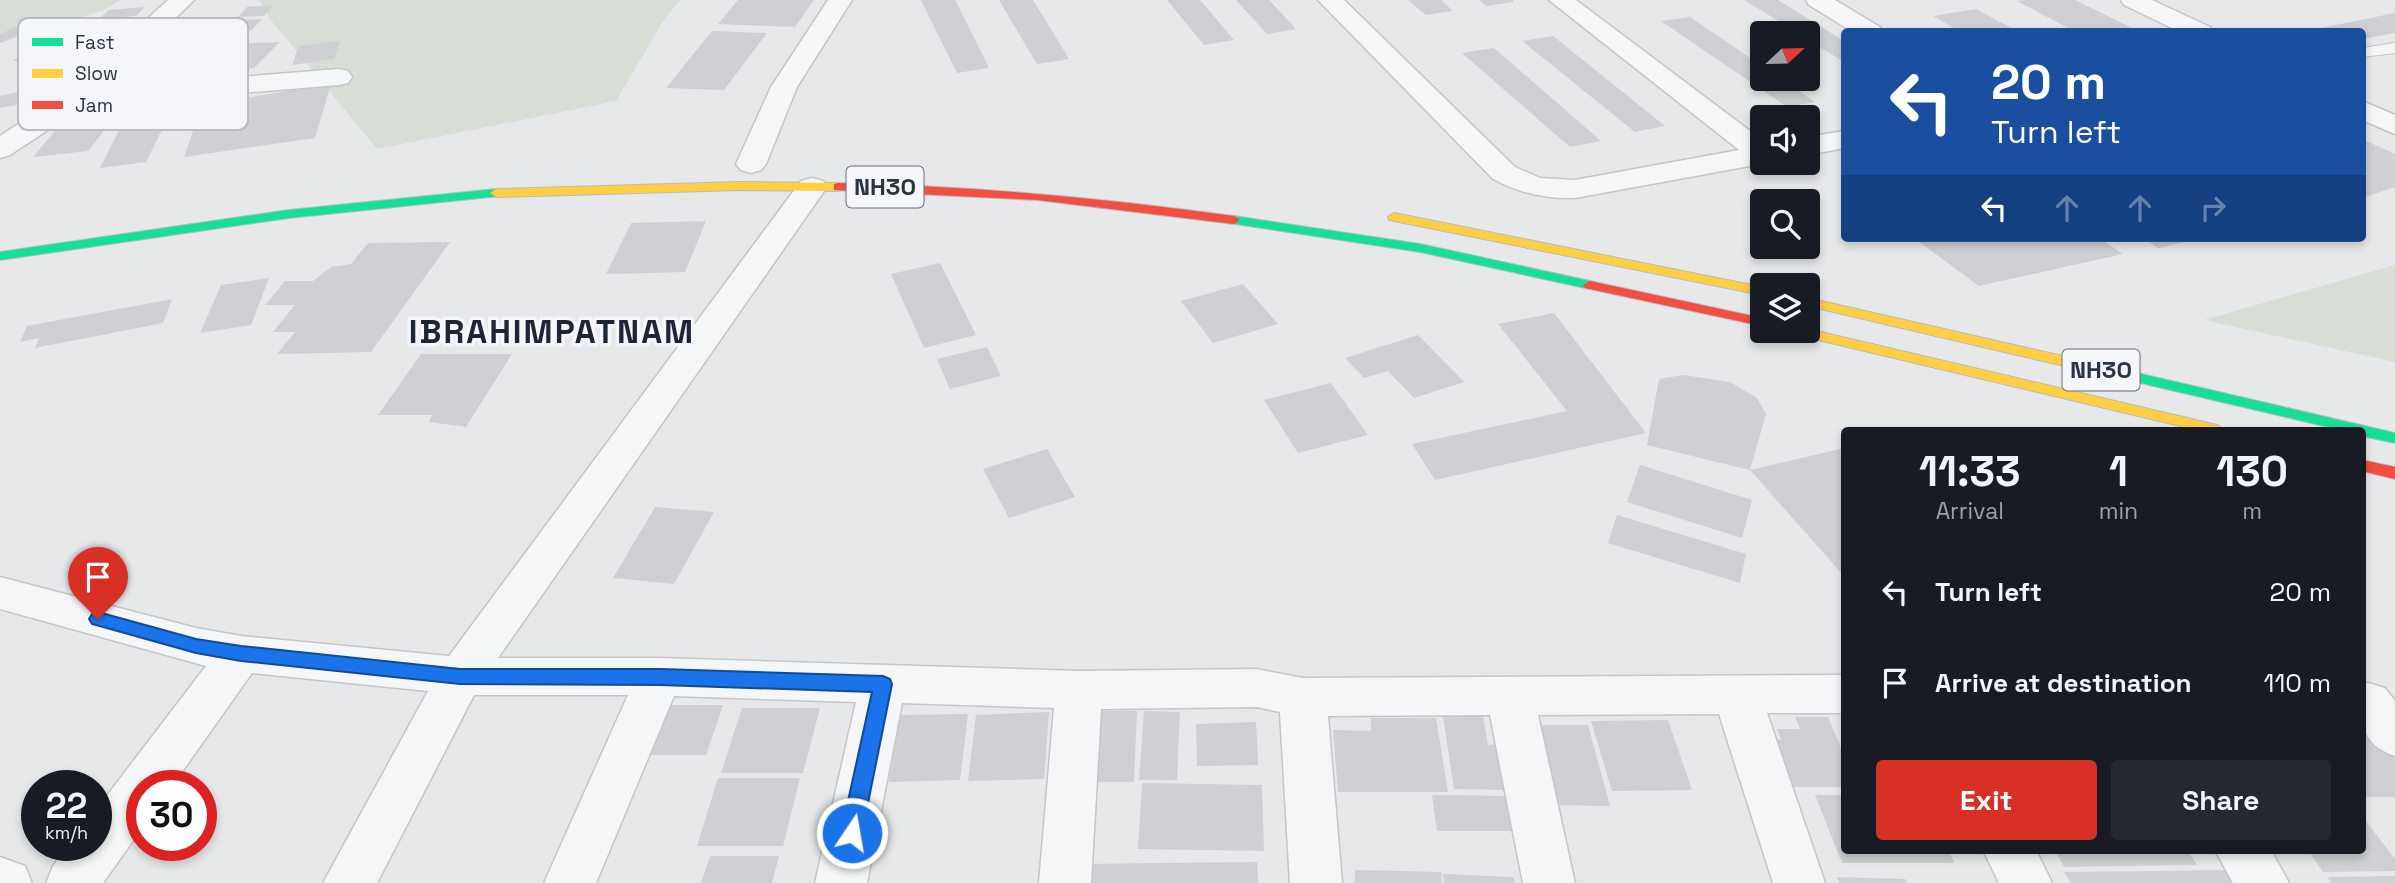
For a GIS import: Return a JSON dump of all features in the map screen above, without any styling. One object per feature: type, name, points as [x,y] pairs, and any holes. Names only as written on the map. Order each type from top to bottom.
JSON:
[{"type":"highway","name":"NH30","points":[[0,256],[289,214],[523,190],[812,187],[989,192],[1117,203],[1420,248],[1750,320]]},
{"type":"highway","points":[[210,226],[224,204]]},
{"type":"highway","points":[[1372,214],[1426,222],[1750,289]]},
{"type":"highway","points":[[0,241],[55,232]]},
{"type":"highway","name":"NH30","points":[[1820,305],[2348,427]]},
{"type":"highway","name":"NH30","points":[[1820,336],[2204,427]]},
{"type":"highway","name":"NH30","points":[[2366,431],[2395,438]]},
{"type":"highway","points":[[2366,466],[2395,473]]},
{"type":"street","points":[[163,18],[182,0]]},
{"type":"street","points":[[752,164],[784,87],[840,0]]},
{"type":"street","points":[[1330,0],[1504,173],[1526,185],[1547,190],[1575,189],[1750,156]]},
{"type":"street","points":[[1562,0],[1750,145]]},
{"type":"street","points":[[1818,0],[1864,28]]},
{"type":"street","points":[[2133,0],[2192,28]]},
{"type":"street","points":[[248,84],[339,77]]},
{"type":"street","points":[[2366,111],[2395,125]]},
{"type":"street","points":[[0,149],[29,130]]},
{"type":"street","points":[[1820,144],[1841,140]]},
{"type":"street","points":[[349,883],[460,676],[812,187]]},
{"type":"street","points":[[0,593],[196,646],[241,654],[460,676],[660,677],[1079,690],[1256,688],[1303,697],[1841,694]]},
{"type":"street","points":[[156,770],[241,654]]},
{"type":"street","points":[[570,883],[660,677]]},
{"type":"street","points":[[841,883],[883,684]]},
{"type":"street","points":[[1065,883],[1079,690]]},
{"type":"street","points":[[1510,695],[1549,883]]},
{"type":"street","points":[[1737,695],[1799,883]]},
{"type":"street","points":[[1303,697],[1316,883]]},
{"type":"street","points":[[72,883],[126,810]]},
{"type":"street","points":[[2011,854],[2026,883]]},
{"type":"street","points":[[2244,854],[2263,883]]},
{"type":"street","points":[[0,881],[6,883]]},
{"type":"lane","points":[[2366,52],[2395,48]]},
{"type":"shaded area","points":[[0,0],[120,0],[104,10],[79,18],[18,18],[18,37],[0,43]]},
{"type":"shaded area","points":[[259,0],[680,0],[662,23],[616,101],[377,149],[270,19]]},
{"type":"shaded area","points":[[2395,265],[2395,362],[2204,320]]},
{"type":"building","points":[[738,0],[814,0],[795,27],[718,24]]},
{"type":"building","points":[[921,0],[955,0],[989,68],[957,73]]},
{"type":"building","points":[[999,0],[1033,0],[1069,59],[1037,64]]},
{"type":"building","points":[[1167,0],[1200,0],[1234,40],[1204,45]]},
{"type":"building","points":[[1236,0],[1269,0],[1296,29],[1267,34]]},
{"type":"building","points":[[1408,0],[1441,0],[1453,11],[1426,15]]},
{"type":"building","points":[[1479,0],[1513,0],[1513,2],[1486,6]]},
{"type":"building","points":[[1744,0],[1778,0],[1812,21],[1778,21]]},
{"type":"building","points":[[2075,0],[2132,28],[2068,28],[2017,1]]},
{"type":"building","points":[[273,5],[264,16],[238,17],[247,7]]},
{"type":"building","points":[[145,7],[136,16],[100,18],[109,10]]},
{"type":"building","points":[[1976,9],[2012,28],[1954,28],[1933,16]]},
{"type":"building","points":[[2395,13],[2395,33],[2366,38],[2366,28],[2321,28]]},
{"type":"building","points":[[1690,17],[1750,58],[1750,82],[1661,21]]},
{"type":"building","points":[[262,19],[248,31],[248,20]]},
{"type":"building","points":[[18,26],[18,35],[0,43],[0,34]]},
{"type":"building","points":[[1820,26],[1841,39],[1841,60],[1820,47]]},
{"type":"building","points":[[712,31],[767,33],[724,90],[666,88]]},
{"type":"building","points":[[1553,36],[1665,126],[1635,132],[1522,41]]},
{"type":"building","points":[[340,41],[334,59],[292,65],[299,46]]},
{"type":"building","points":[[280,42],[254,68],[248,68],[248,43]]},
{"type":"building","points":[[1494,48],[1601,141],[1570,147],[1462,53]]},
{"type":"building","points":[[331,84],[315,138],[184,157],[193,130],[248,130],[248,98]]},
{"type":"building","points":[[1764,91],[1799,91],[1815,102],[1798,105],[1784,105]]},
{"type":"building","points":[[18,92],[18,104],[0,108],[0,96]]},
{"type":"building","points":[[56,130],[105,130],[88,151],[33,157]]},
{"type":"building","points":[[119,130],[162,130],[146,162],[100,168]]},
{"type":"building","points":[[2366,141],[2395,154],[2395,187],[2366,197]]},
{"type":"building","points":[[706,221],[685,272],[606,274],[631,223]]},
{"type":"building","points":[[450,242],[371,352],[277,354],[295,332],[273,332],[295,305],[265,305],[285,281],[313,281],[331,267],[351,264],[368,243]]},
{"type":"building","points":[[1919,242],[2105,242],[2123,254],[1979,286]]},
{"type":"building","points":[[2149,242],[2185,242],[2158,248]]},
{"type":"building","points":[[940,263],[976,335],[924,348],[891,274]]},
{"type":"building","points":[[269,278],[251,325],[200,333],[221,285]]},
{"type":"building","points":[[1243,284],[1278,324],[1213,343],[1181,301]]},
{"type":"building","points":[[172,299],[163,323],[35,348],[39,338],[20,342],[27,326]]},
{"type":"building","points":[[1554,313],[1646,433],[1435,480],[1412,444],[1567,411],[1498,324]]},
{"type":"building","points":[[1418,335],[1464,382],[1414,398],[1388,371],[1364,378],[1345,358]]},
{"type":"building","points":[[987,347],[1001,376],[950,389],[937,359]]},
{"type":"building","points":[[421,354],[512,354],[466,427],[429,422],[432,415],[378,415]]},
{"type":"building","points":[[1683,375],[1730,382],[1757,398],[1766,414],[1750,470],[1647,445],[1659,379]]},
{"type":"building","points":[[1331,383],[1368,435],[1298,453],[1264,400]]},
{"type":"building","points":[[1047,449],[1075,497],[1009,518],[983,469]]},
{"type":"building","points":[[1841,449],[1841,573],[1750,470]]},
{"type":"building","points":[[1640,465],[1752,500],[1742,538],[1627,502]]},
{"type":"building","points":[[655,507],[714,512],[674,584],[613,578]]},
{"type":"building","points":[[1617,515],[1746,554],[1740,583],[1608,543]]},
{"type":"building","points":[[650,705],[723,705],[706,755],[631,755]]},
{"type":"building","points":[[742,708],[820,708],[803,773],[721,773]]},
{"type":"building","points":[[1097,711],[1137,711],[1134,782],[1091,782]]},
{"type":"building","points":[[1144,711],[1180,712],[1177,780],[1139,780]]},
{"type":"building","points":[[1049,712],[1044,779],[968,781],[976,715]]},
{"type":"building","points":[[968,714],[960,780],[889,782],[900,715]]},
{"type":"building","points":[[1443,716],[1483,716],[1488,745],[1500,744],[1509,790],[1454,789]]},
{"type":"building","points":[[1795,717],[1828,717],[1841,748],[1841,787],[1775,787],[1757,740],[1781,740],[1777,729],[1800,729]]},
{"type":"building","points":[[1371,718],[1436,718],[1448,792],[1338,792],[1333,730],[1371,731]]},
{"type":"building","points":[[1668,720],[1692,790],[1612,791],[1591,721]]},
{"type":"building","points":[[2366,720],[2376,720],[2395,743],[2395,797],[2366,797]]},
{"type":"building","points":[[1256,722],[1258,765],[1197,766],[1196,724]]},
{"type":"building","points":[[1523,725],[1588,725],[1610,806],[1542,805]]},
{"type":"building","points":[[718,778],[800,778],[783,846],[697,846]]},
{"type":"building","points":[[1142,783],[1262,785],[1264,851],[1138,849]]},
{"type":"building","points":[[1432,795],[1511,796],[1518,831],[1437,831]]},
{"type":"building","points":[[1815,795],[1841,795],[1841,854],[1951,854],[1954,863],[1842,863]]},
{"type":"building","points":[[2366,821],[2395,859],[2395,871],[2323,872],[2311,854],[2366,854]]},
{"type":"building","points":[[2057,854],[2190,854],[2197,865],[2064,867]]},
{"type":"building","points":[[710,856],[779,856],[772,883],[701,883]]},
{"type":"building","points":[[1257,862],[1258,883],[1083,883],[1084,864]]},
{"type":"building","points":[[1355,870],[1441,872],[1442,883],[1355,883]]},
{"type":"building","points":[[2231,870],[2240,883],[2071,883],[2064,872]]},
{"type":"building","points":[[1443,874],[1514,877],[1515,883],[1444,883]]},
{"type":"building","points":[[2395,876],[2395,883],[2332,883],[2327,877]]},
{"type":"building","points":[[1837,877],[1905,879],[1907,883],[1839,883]]},
{"type":"traffic: fast","points":[[0,256],[289,214],[496,193]]},
{"type":"traffic: fast","points":[[1234,220],[1420,248],[1590,285]]},
{"type":"traffic: fast","points":[[2120,374],[2348,427]]},
{"type":"traffic: fast","points":[[2366,431],[2395,438]]},
{"type":"traffic: slow","points":[[496,193],[740,186],[838,187]]},
{"type":"traffic: slow","points":[[1394,217],[1750,289]]},
{"type":"traffic: slow","points":[[1820,305],[2120,374]]},
{"type":"traffic: slow","points":[[1820,336],[2204,427]]},
{"type":"traffic: jam","points":[[838,187],[1037,197],[1234,220]]},
{"type":"traffic: jam","points":[[1590,285],[1750,319]]},
{"type":"traffic: jam","points":[[2366,466],[2395,473]]},
{"type":"district","name":"IBRAHIMPATNAM","points":[[552,331]]},
{"type":"route","points":[[98,619],[196,646],[241,654],[460,676],[660,677],[883,684],[852,833]]}]
